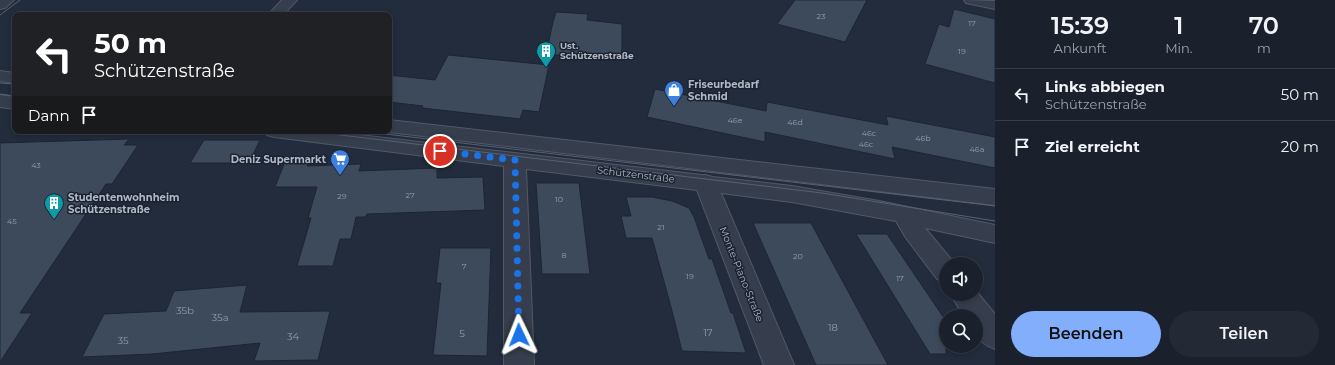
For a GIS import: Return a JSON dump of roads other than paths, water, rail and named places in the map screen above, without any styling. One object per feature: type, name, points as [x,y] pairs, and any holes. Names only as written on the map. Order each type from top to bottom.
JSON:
[{"type":"street","points":[[0,5],[7,0]]},
{"type":"street","points":[[278,12],[290,0]]},
{"type":"street","points":[[971,0],[995,5]]},
{"type":"street","points":[[0,76],[12,78]]},
{"type":"street","points":[[0,101],[12,103]]},
{"type":"street","name":"Schützenstraße","points":[[392,126],[995,197]]},
{"type":"street","name":"Schützenstraße","points":[[299,134],[705,182],[806,196],[995,234]]},
{"type":"street","points":[[515,160],[520,365]]},
{"type":"street","name":"Monte-Piano-Straße","points":[[705,182],[779,365]]},
{"type":"street","points":[[904,215],[939,263]]},
{"type":"street","points":[[968,301],[995,336]]},
{"type":"tram line","points":[[0,15],[20,0]]},
{"type":"tram line","points":[[0,83],[12,84]]},
{"type":"tram line","points":[[0,94],[12,96]]},
{"type":"tram line","points":[[332,134],[822,193],[995,221]]},
{"type":"tram line","points":[[385,134],[995,206]]},
{"type":"place","name":"Ust. Schützenstraße","points":[[546,68]]},
{"type":"place","name":"Friseurbedarf Schmid","points":[[674,107]]},
{"type":"place","name":"Deniz Supermarkt","points":[[340,176]]},
{"type":"place","name":"Studentenwohnheim Schützenstraße","points":[[54,220]]}]
